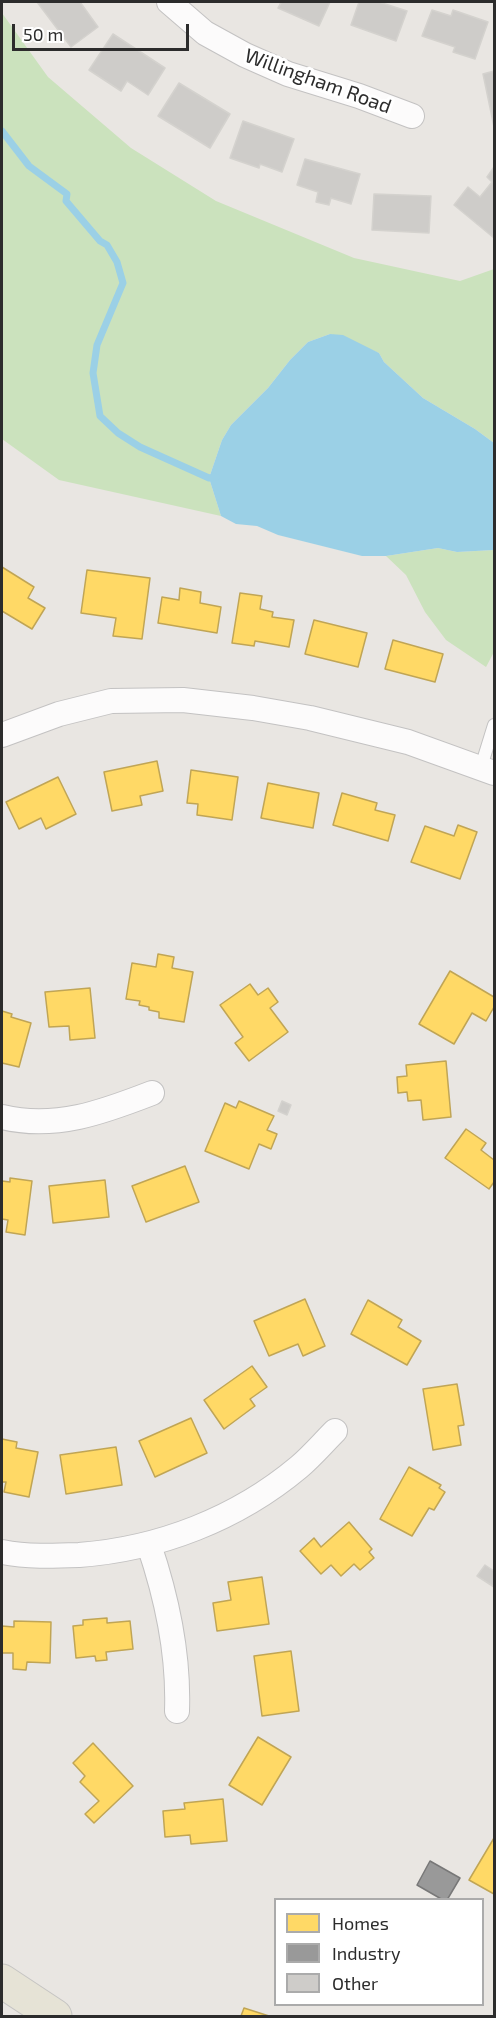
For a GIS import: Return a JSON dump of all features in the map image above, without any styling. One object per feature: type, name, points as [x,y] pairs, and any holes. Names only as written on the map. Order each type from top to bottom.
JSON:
[{"type":"main road","points":[[2,1981],[56,2016]]},
{"type":"street","name":"Willingham Road","points":[[169,2],[205,33],[245,56],[288,74],[359,96],[412,116]]},
{"type":"street","points":[[4,726],[111,701],[183,699],[310,718],[408,742],[488,770]]},
{"type":"street","points":[[2,1117],[35,1122],[61,1120],[100,1113],[152,1093]]},
{"type":"street","points":[[2,1552],[36,1556],[105,1553],[149,1545],[208,1524],[259,1495],[300,1467],[335,1431]]},
{"type":"street","points":[[149,1545],[169,1615],[178,1689],[177,1711]]},
{"type":"lane","points":[[488,770],[495,724]]},
{"type":"green space","points":[[2,13],[48,77],[131,148],[216,201],[354,258],[460,281],[494,269],[494,443],[423,398],[384,362],[379,353],[330,334],[308,342],[268,388],[231,425],[222,440],[209,478],[221,516],[59,480],[2,439]]},
{"type":"green space","points":[[438,548],[457,552],[494,550],[494,652],[486,667],[446,640],[425,612],[406,575],[386,556]]},
{"type":"water","points":[[330,334],[343,335],[379,353],[384,362],[423,398],[494,443],[494,550],[457,552],[438,548],[386,556],[362,556],[278,535],[257,526],[236,524],[221,516],[209,478],[222,440],[231,425],[268,388],[308,342]]},
{"type":"building: Homes","points":[[2,567],[34,587],[28,598],[45,608],[32,629],[2,611]]},
{"type":"building: Homes","points":[[87,570],[150,578],[142,639],[113,636],[116,618],[81,613]]},
{"type":"building: Homes","points":[[180,588],[201,592],[200,603],[221,607],[217,633],[158,623],[162,597],[179,600]]},
{"type":"building: Homes","points":[[240,593],[262,596],[260,609],[273,612],[272,617],[294,620],[289,647],[255,641],[254,646],[232,643]]},
{"type":"building: Homes","points":[[314,620],[367,633],[358,667],[305,654]]},
{"type":"building: Homes","points":[[393,640],[443,654],[435,682],[385,669]]},
{"type":"building: Homes","points":[[157,761],[163,791],[140,796],[142,805],[112,811],[104,772]]},
{"type":"building: Homes","points":[[191,770],[238,777],[232,820],[197,815],[198,804],[187,803]]},
{"type":"building: Homes","points":[[58,777],[76,814],[46,829],[41,818],[19,829],[6,802]]},
{"type":"building: Homes","points":[[268,783],[319,793],[313,828],[261,818]]},
{"type":"building: Homes","points":[[342,793],[377,803],[375,810],[395,815],[388,841],[333,825]]},
{"type":"building: Homes","points":[[458,825],[477,832],[460,879],[411,862],[425,826],[454,836]]},
{"type":"building: Homes","points":[[158,954],[174,957],[172,968],[193,972],[184,1022],[159,1018],[159,1012],[139,1005],[140,1001],[126,999],[132,963],[156,967]]},
{"type":"building: Homes","points":[[450,971],[494,997],[494,1007],[486,1021],[472,1013],[454,1044],[419,1024]]},
{"type":"building: Homes","points":[[250,984],[258,995],[268,988],[278,1002],[270,1008],[288,1032],[249,1061],[235,1043],[243,1037],[220,1005]]},
{"type":"building: Homes","points":[[90,988],[95,1038],[70,1040],[69,1026],[49,1027],[45,992]]},
{"type":"building: Homes","points":[[2,1011],[12,1014],[11,1017],[31,1023],[19,1067],[2,1063]]},
{"type":"building: Homes","points":[[446,1061],[451,1117],[423,1120],[421,1100],[408,1101],[407,1092],[398,1093],[397,1077],[407,1076],[406,1065]]},
{"type":"building: Homes","points":[[239,1101],[274,1116],[267,1130],[277,1134],[271,1149],[259,1144],[249,1169],[205,1151],[225,1103],[236,1108]]},
{"type":"building: Homes","points":[[466,1129],[486,1143],[481,1150],[494,1160],[494,1182],[489,1189],[445,1158]]},
{"type":"building: Homes","points":[[185,1166],[199,1202],[146,1222],[132,1186]]},
{"type":"building: Homes","points":[[10,1178],[32,1181],[25,1235],[6,1232],[8,1220],[2,1219],[2,1181],[10,1182]]},
{"type":"building: Homes","points":[[105,1180],[109,1217],[53,1223],[49,1186]]},
{"type":"building: Homes","points":[[305,1299],[325,1346],[303,1356],[298,1344],[269,1356],[254,1321]]},
{"type":"building: Homes","points":[[368,1300],[402,1320],[398,1327],[421,1341],[407,1365],[351,1334]]},
{"type":"building: Homes","points":[[252,1366],[267,1387],[250,1399],[255,1406],[224,1429],[204,1400]]},
{"type":"building: Homes","points":[[457,1384],[464,1425],[458,1426],[461,1445],[433,1450],[423,1389]]},
{"type":"building: Homes","points":[[191,1418],[207,1453],[155,1477],[139,1441]]},
{"type":"building: Homes","points":[[2,1439],[17,1442],[16,1448],[38,1452],[29,1497],[4,1492],[6,1482],[2,1482]]},
{"type":"building: Homes","points":[[116,1447],[122,1485],[66,1494],[60,1455]]},
{"type":"building: Homes","points":[[409,1467],[441,1485],[439,1488],[445,1492],[434,1510],[429,1508],[412,1536],[380,1519]]},
{"type":"building: Homes","points":[[349,1522],[372,1549],[369,1552],[374,1558],[360,1570],[354,1564],[341,1576],[331,1565],[321,1574],[300,1551],[314,1538],[321,1547]]},
{"type":"building: Homes","points":[[262,1577],[269,1624],[217,1631],[213,1603],[231,1600],[228,1582]]},
{"type":"building: Homes","points":[[107,1618],[107,1623],[130,1621],[133,1649],[106,1652],[107,1660],[96,1661],[95,1656],[76,1658],[73,1626],[83,1625],[83,1620]]},
{"type":"building: Homes","points":[[14,1621],[51,1622],[50,1663],[27,1662],[26,1670],[13,1669],[13,1653],[2,1653],[2,1626],[14,1627]]},
{"type":"building: Homes","points":[[291,1651],[299,1711],[262,1716],[254,1656]]},
{"type":"building: Homes","points":[[258,1737],[291,1757],[262,1805],[229,1785]]},
{"type":"building: Homes","points":[[93,1743],[133,1786],[94,1823],[85,1814],[99,1801],[80,1782],[85,1776],[73,1763]]},
{"type":"building: Homes","points":[[223,1799],[227,1841],[191,1844],[190,1835],[165,1837],[163,1811],[185,1809],[184,1803]]},
{"type":"building: Homes","points":[[494,1838],[494,1894],[469,1880]]},
{"type":"building: Homes","points":[[244,2008],[269,2016],[241,2016]]},
{"type":"building: Industry","points":[[430,1861],[460,1878],[448,1898],[440,1898],[417,1885]]},
{"type":"building: Other","points":[[37,2],[80,2],[98,27],[71,47]]},
{"type":"building: Other","points":[[278,2],[330,2],[319,26],[278,8],[281,3]]},
{"type":"building: Other","points":[[359,2],[379,2],[407,11],[396,41],[351,25]]},
{"type":"building: Other","points":[[432,10],[451,16],[453,10],[488,22],[475,59],[453,52],[455,47],[422,36]]},
{"type":"building: Other","points":[[113,34],[165,68],[148,95],[127,81],[121,91],[89,70]]},
{"type":"building: Other","points":[[494,71],[494,127],[483,74]]},
{"type":"building: Other","points":[[179,83],[230,114],[210,148],[158,116]]},
{"type":"building: Other","points":[[243,121],[294,139],[282,172],[260,164],[259,168],[230,158]]},
{"type":"building: Other","points":[[305,159],[360,174],[351,204],[331,198],[329,205],[316,202],[318,192],[297,185]]},
{"type":"building: Other","points":[[494,167],[494,238],[454,205],[468,187],[480,197],[492,182],[487,177]]},
{"type":"building: Other","points":[[374,194],[431,196],[429,233],[372,230]]},
{"type":"building: Other","points":[[282,1101],[291,1105],[287,1115],[278,1111]]},
{"type":"building: Other","points":[[485,1565],[494,1571],[494,1587],[477,1576]]},
{"type":"waterway","points":[[2,131],[29,166],[67,194],[66,201],[100,241],[107,245],[117,262],[123,283],[97,345],[93,373],[100,416],[118,433],[140,447],[209,478],[216,477]]}]
